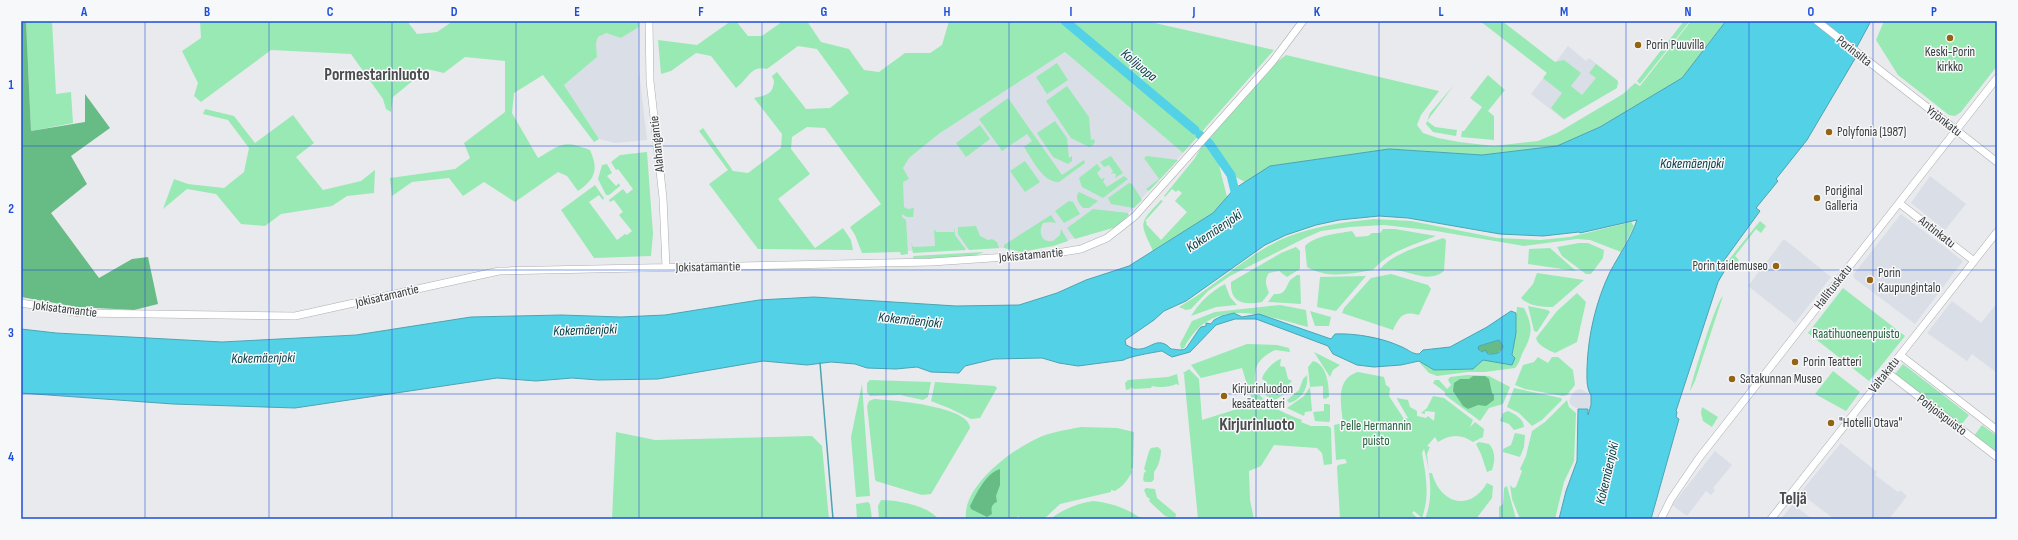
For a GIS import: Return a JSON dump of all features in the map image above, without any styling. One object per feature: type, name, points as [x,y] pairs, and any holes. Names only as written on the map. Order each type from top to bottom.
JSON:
[{"type":"street","name":"Alahangantie","points":[[649,21],[650,81],[663,198],[666,267]]},
{"type":"street","name":"Porinsilta","points":[[1817,21],[1892,80]]},
{"type":"street","name":"Jokisatamantie","points":[[21,303],[80,313],[295,316],[499,271],[932,262],[1052,254],[1081,249],[1107,238],[1126,224],[1272,60],[1302,22]]},
{"type":"street","name":"Hallituskatu","points":[[1661,519],[1671,499],[1699,458],[1997,78]]},
{"type":"street","name":"Yrjönkatu","points":[[1892,80],[1997,162]]},
{"type":"street","name":"Antinkatu","points":[[1899,203],[1974,261]]},
{"type":"street","name":"Valtakatu","points":[[1772,519],[1997,232]]},
{"type":"street","name":"Pohjoispuisto","points":[[1900,355],[1997,430]]},
{"type":"street","name":"Pohjoispuisto","points":[[1887,372],[1997,457]]},
{"type":"shaded area","points":[[639,27],[639,70],[647,140],[615,143],[599,139],[564,85],[597,57],[596,43],[598,37],[606,33],[621,38]]},
{"type":"shaded area","points":[[1568,46],[1586,61],[1589,58],[1616,79],[1619,84],[1564,120],[1531,94]]},
{"type":"shaded area","points":[[1065,52],[1183,153],[1123,219],[1053,246],[1019,250],[1004,248],[904,251],[899,173],[909,158],[940,133]]},
{"type":"shaded area","points":[[1930,176],[1966,204],[1945,230],[1911,203]]},
{"type":"shaded area","points":[[1901,214],[1963,261],[1915,324],[1854,278],[1853,275]]},
{"type":"shaded area","points":[[1784,239],[1831,277],[1795,323],[1748,286]]},
{"type":"shaded area","points":[[1952,301],[1981,323],[1997,303],[1997,373],[1972,354],[1967,361],[1927,333]]},
{"type":"shaded area","points":[[1581,389],[1591,395],[1590,408],[1578,409],[1571,405],[1569,401],[1576,390]]},
{"type":"shaded area","points":[[1841,443],[1877,472],[1875,475],[1898,492],[1900,490],[1907,496],[1889,519],[1834,519],[1800,493]]},
{"type":"shaded area","points":[[1715,451],[1732,465],[1713,488],[1715,490],[1711,495],[1706,491],[1687,516],[1672,505]]},
{"type":"shaded area","points":[[1793,504],[1812,519],[1781,519]]},
{"type":"green space","points":[[21,21],[26,21],[31,131],[85,122],[85,94],[110,128],[71,156],[87,184],[51,213],[99,278],[132,259],[148,257],[158,304],[134,310],[77,307],[21,297]]},
{"type":"green space","points":[[26,21],[52,21],[56,94],[71,92],[73,123],[31,131]]},
{"type":"green space","points":[[200,21],[407,21],[417,34],[437,32],[453,21],[639,21],[639,27],[621,38],[606,33],[598,37],[596,43],[597,57],[564,85],[599,139],[594,142],[543,75],[514,93],[512,113],[538,158],[562,145],[573,145],[590,150],[595,169],[592,178],[578,191],[567,176],[558,172],[515,202],[484,182],[463,196],[449,178],[412,182],[392,196],[390,178],[455,169],[470,158],[464,143],[505,112],[505,61],[465,57],[444,73],[427,69],[393,97],[391,112],[386,109],[383,99],[351,54],[271,50],[201,102],[194,96],[198,83],[182,51],[201,38]]},
{"type":"green space","points":[[731,21],[736,21],[748,36],[762,36],[783,21],[807,21],[821,42],[849,49],[864,70],[879,72],[905,53],[930,53],[942,45],[949,21],[1146,21],[1274,50],[1183,153],[1065,52],[940,133],[909,158],[903,168],[909,179],[903,182],[904,207],[908,209],[914,208],[913,217],[907,217],[902,214],[902,217],[906,220],[908,254],[901,255],[900,252],[862,253],[850,227],[881,204],[825,128],[807,127],[792,137],[791,149],[810,174],[778,199],[815,248],[843,228],[851,240],[853,250],[758,249],[709,184],[728,170],[699,131],[703,128],[733,171],[748,173],[781,148],[782,134],[754,98],[770,92],[774,81],[772,76],[777,72],[806,109],[830,108],[849,93],[817,49],[798,46],[767,69],[761,68],[753,71],[736,88],[711,56],[696,53],[671,71],[661,74],[658,40],[697,45]]},
{"type":"green space","points":[[1480,21],[1502,21],[1555,62],[1564,60],[1581,73],[1571,86],[1582,95],[1596,78],[1589,73],[1596,64],[1618,81],[1617,88],[1564,119],[1551,108],[1562,93],[1543,78],[1547,73]]},
{"type":"green space","points":[[1684,21],[1690,21],[1640,84],[1637,81]]},
{"type":"green space","points":[[1691,21],[1726,21],[1682,78],[1600,127],[1557,146],[1482,155],[1389,149],[1270,166],[1245,182],[1236,177],[1209,136],[1273,65],[1286,55],[1439,91],[1421,115],[1417,125],[1423,133],[1438,138],[1459,142],[1494,146],[1538,141],[1557,133],[1623,94],[1635,83],[1640,86]]},
{"type":"green space","points":[[1884,21],[1997,21],[1997,66],[1961,112],[1955,116],[1949,115],[1898,75],[1876,40]]},
{"type":"green space","points":[[1057,63],[1068,80],[1047,94],[1036,77]]},
{"type":"green space","points":[[1488,75],[1505,90],[1488,111],[1494,116],[1494,140],[1461,137],[1462,131],[1464,131],[1482,107],[1470,98]]},
{"type":"green space","points":[[1454,85],[1427,121],[1430,113]]},
{"type":"green space","points":[[1067,86],[1089,117],[1091,140],[1094,139],[1095,142],[1092,146],[1089,147],[1071,138],[1046,101]]},
{"type":"green space","points":[[1008,98],[1062,175],[1084,160],[1085,163],[1059,182],[1048,179],[1034,164],[1024,147],[1032,141],[1027,134],[1002,151],[979,119]]},
{"type":"green space","points":[[205,109],[234,116],[255,143],[293,115],[314,143],[296,157],[323,190],[361,181],[375,170],[374,193],[347,196],[332,206],[281,214],[265,226],[241,224],[216,194],[187,189],[163,209],[174,179],[188,184],[224,188],[244,172],[249,148],[228,120],[203,114]]},
{"type":"green space","points":[[1055,121],[1067,138],[1069,158],[1072,156],[1072,161],[1068,164],[1053,157],[1037,133]]},
{"type":"green space","points":[[1427,121],[1435,127],[1457,130],[1456,136],[1433,132],[1426,124]]},
{"type":"green space","points":[[980,125],[990,139],[966,157],[956,143]]},
{"type":"green space","points":[[1204,142],[1219,165],[1227,197],[1213,213],[1153,251],[1145,234],[1144,223],[1145,219],[1161,200],[1163,201],[1145,221],[1161,240],[1187,212],[1175,201],[1182,193],[1178,190],[1176,192],[1172,189],[1165,197],[1164,196],[1195,158]]},
{"type":"green space","points":[[647,152],[653,234],[651,256],[594,258],[561,210],[595,185],[604,198],[603,200],[599,195],[589,202],[617,240],[625,234],[627,235],[632,231],[619,215],[623,212],[614,200],[610,202],[609,200],[623,189],[627,194],[633,189],[611,162],[620,155]]},
{"type":"green space","points":[[1111,156],[1123,173],[1115,178],[1116,175],[1114,173],[1111,174],[1113,171],[1109,165],[1104,167],[1100,162]]},
{"type":"green space","points":[[1147,156],[1178,160],[1149,191],[1146,189],[1159,179],[1144,158]]},
{"type":"green space","points":[[1025,161],[1040,182],[1025,192],[1010,171]]},
{"type":"green space","points":[[607,164],[612,173],[607,176],[616,186],[619,183],[620,186],[609,195],[606,195],[598,179],[602,165]]},
{"type":"green space","points":[[1097,164],[1101,169],[1097,173],[1101,179],[1105,178],[1103,182],[1107,187],[1124,176],[1128,179],[1103,198],[1082,187],[1079,178]]},
{"type":"green space","points":[[1129,183],[1132,184],[1142,200],[1134,208],[1111,204],[1108,198]]},
{"type":"green space","points":[[1079,192],[1098,201],[1089,208],[1083,208],[1077,198]]},
{"type":"green space","points":[[1069,201],[1073,202],[1080,214],[1064,223],[1055,211]]},
{"type":"green space","points":[[1093,209],[1128,213],[1129,215],[1116,227],[1075,239],[1067,228]]},
{"type":"green space","points":[[1051,215],[1056,223],[1043,223],[1041,233],[1043,239],[1053,241],[1060,235],[1061,229],[1068,241],[1053,246],[1021,252],[1004,248],[1004,245]]},
{"type":"green space","points":[[1374,219],[1411,221],[1497,238],[1540,240],[1570,237],[1631,222],[1634,226],[1621,252],[1590,240],[1577,239],[1524,246],[1436,231],[1384,225],[1350,227],[1321,231],[1230,276],[1208,291],[1191,309],[1186,310],[1179,307],[1193,299],[1245,261],[1287,237],[1319,227]]},
{"type":"green space","points":[[1760,221],[1766,226],[1761,233],[1756,229],[1735,256],[1739,260],[1733,267],[1727,262]]},
{"type":"green space","points":[[976,226],[980,236],[997,242],[999,248],[969,250],[958,234],[958,227]]},
{"type":"green space","points":[[954,227],[955,235],[966,250],[913,253],[911,242],[913,247],[935,246],[934,229],[936,232],[954,232]]},
{"type":"green space","points":[[1383,229],[1395,229],[1436,236],[1394,253],[1379,263],[1373,270],[1348,274],[1331,274],[1315,271],[1307,267],[1305,246],[1315,239],[1352,231],[1356,237],[1368,236],[1372,233],[1380,233]]},
{"type":"green space","points":[[1443,238],[1446,240],[1444,271],[1439,274],[1428,277],[1398,270],[1379,270],[1400,254]]},
{"type":"green space","points":[[1588,243],[1604,250],[1603,258],[1591,274],[1586,274],[1562,256],[1557,247]]},
{"type":"green space","points":[[1296,247],[1300,251],[1300,269],[1287,277],[1279,271],[1269,273],[1266,278],[1266,283],[1269,293],[1262,302],[1244,303],[1236,299],[1231,289],[1231,282],[1281,253]]},
{"type":"green space","points":[[1550,248],[1576,271],[1528,264],[1529,249]]},
{"type":"green space","points":[[984,252],[974,256],[914,261],[913,256]]},
{"type":"green space","points":[[1537,273],[1584,280],[1553,307],[1540,307],[1532,305],[1521,298],[1533,284]]},
{"type":"green space","points":[[1391,274],[1428,285],[1431,289],[1419,315],[1409,313],[1405,314],[1397,321],[1393,330],[1342,313],[1344,308],[1371,278]]},
{"type":"green space","points":[[1297,275],[1300,275],[1301,304],[1268,302],[1274,294],[1280,294],[1283,292],[1291,279]]},
{"type":"green space","points":[[1366,276],[1336,311],[1317,307],[1320,277]]},
{"type":"green space","points":[[1225,284],[1230,297],[1237,305],[1216,307],[1191,316],[1206,298]]},
{"type":"green space","name":"Raatihuoneenpuisto","points":[[1843,288],[1905,336],[1869,381],[1808,333]]},
{"type":"green space","points":[[1577,293],[1586,302],[1577,342],[1555,353],[1546,349],[1537,341],[1536,338],[1557,311]]},
{"type":"green space","points":[[1723,296],[1695,381],[1690,391],[1710,325]]},
{"type":"green space","points":[[1280,305],[1306,310],[1308,327],[1256,314],[1239,313],[1223,315],[1209,321],[1195,331],[1184,348],[1181,349],[1180,344],[1192,321],[1215,312]]},
{"type":"green space","points":[[1528,306],[1548,310],[1550,312],[1537,332],[1534,331]]},
{"type":"green space","points":[[1517,307],[1524,308],[1529,321],[1530,336],[1515,368],[1437,376],[1429,373],[1419,362],[1436,368],[1473,369],[1483,360],[1512,365]]},
{"type":"green space","points":[[1310,311],[1331,317],[1329,326],[1315,326]]},
{"type":"green space","points":[[1499,340],[1503,346],[1499,352],[1489,354],[1478,349],[1479,346]]},
{"type":"green space","points":[[1247,344],[1277,345],[1289,348],[1290,352],[1275,350],[1263,358],[1257,366],[1255,390],[1271,405],[1282,412],[1302,420],[1301,422],[1311,426],[1328,426],[1331,428],[1332,464],[1324,465],[1322,453],[1317,448],[1274,445],[1261,466],[1249,471],[1250,500],[1254,519],[1198,519],[1185,375],[1183,373],[1189,369],[1199,379],[1202,420],[1253,404],[1242,368],[1201,378],[1191,365]]},
{"type":"green space","points":[[1314,352],[1340,365],[1333,370],[1330,377]]},
{"type":"green space","points":[[1538,357],[1548,363],[1552,357],[1558,357],[1573,370],[1575,385],[1567,395],[1563,396],[1525,389],[1515,385],[1523,365],[1534,362]]},
{"type":"green space","points":[[1281,359],[1280,366],[1285,367],[1288,379],[1292,381],[1289,384],[1291,389],[1274,401],[1263,393],[1259,384],[1267,386],[1267,382],[1262,379],[1263,376],[1270,367]]},
{"type":"green space","points":[[1313,361],[1318,363],[1324,371],[1328,381],[1329,397],[1325,399],[1323,398],[1323,386],[1310,387],[1308,367]]},
{"type":"green space","points":[[1903,364],[1969,415],[1961,425],[1895,374]]},
{"type":"green space","points":[[1833,371],[1860,392],[1846,411],[1815,394]]},
{"type":"green space","name":"Pelle Hermannin puisto","points":[[1358,372],[1384,377],[1386,385],[1390,388],[1389,396],[1404,419],[1408,418],[1397,398],[1408,400],[1410,407],[1417,411],[1417,416],[1426,418],[1428,416],[1434,421],[1435,412],[1425,411],[1425,414],[1421,413],[1427,408],[1433,396],[1444,398],[1473,420],[1470,427],[1475,422],[1484,429],[1483,437],[1473,442],[1460,436],[1451,436],[1438,442],[1435,437],[1427,446],[1430,447],[1427,454],[1429,473],[1424,449],[1422,453],[1427,493],[1422,518],[1414,511],[1412,513],[1418,519],[1340,519],[1337,467],[1338,465],[1347,463],[1345,459],[1336,460],[1334,425],[1343,423],[1341,393],[1343,386],[1351,375]]},
{"type":"green space","points":[[1177,374],[1179,385],[1176,384],[1161,387],[1152,386],[1151,388],[1134,389],[1131,387],[1130,389],[1126,390],[1125,383],[1128,380],[1168,377]]},
{"type":"green space","points":[[1307,375],[1307,384],[1303,393],[1297,399],[1289,403],[1287,400],[1299,390],[1303,379]]},
{"type":"green space","points":[[1467,375],[1489,376],[1510,387],[1503,404],[1489,408],[1480,421],[1445,395],[1445,392],[1433,383],[1435,380],[1439,380],[1447,389],[1451,385],[1448,380],[1450,377]]},
{"type":"green space","points":[[1473,376],[1485,376],[1489,379],[1494,400],[1486,406],[1478,405],[1468,409],[1463,406],[1453,391],[1454,383],[1460,379],[1469,379]]},
{"type":"green space","points":[[870,380],[931,382],[928,397],[923,400],[900,395],[870,396],[867,392],[867,383]]},
{"type":"green space","points":[[935,382],[995,386],[997,388],[980,418],[971,419],[931,401]]},
{"type":"green space","points":[[862,384],[870,496],[856,497],[851,437]]},
{"type":"green space","points":[[1310,387],[1312,411],[1305,412],[1304,416],[1287,408],[1304,396]]},
{"type":"green space","points":[[1514,388],[1561,398],[1562,400],[1542,420],[1532,426],[1519,413],[1507,407]]},
{"type":"green space","points":[[874,399],[912,403],[944,409],[967,420],[970,428],[931,494],[922,495],[876,481],[867,406],[869,401]]},
{"type":"green space","points":[[1567,400],[1569,407],[1576,413],[1574,461],[1564,482],[1555,519],[1520,519],[1512,499],[1510,485],[1513,488],[1516,487],[1522,471],[1520,469],[1526,456],[1532,431],[1545,422]]},
{"type":"green space","points":[[1324,404],[1330,405],[1329,422],[1315,421],[1313,412],[1324,411]]},
{"type":"green space","points":[[1702,407],[1718,417],[1712,427],[1703,421],[1701,413]]},
{"type":"green space","points":[[1508,411],[1521,419],[1524,427],[1514,430],[1509,424],[1500,421],[1503,413]]},
{"type":"green space","points":[[1982,425],[1997,436],[1997,454],[1974,436]]},
{"type":"green space","points":[[1081,427],[1117,428],[1134,432],[1132,472],[1125,483],[1115,491],[1111,490],[1111,492],[1060,504],[1044,519],[1021,519],[1018,516],[1016,519],[966,519],[967,507],[972,495],[980,483],[1001,461],[1025,445],[1041,437]]},
{"type":"green space","points":[[616,432],[655,440],[812,436],[822,446],[829,519],[612,519]]},
{"type":"green space","points":[[1515,433],[1525,435],[1524,447],[1520,457],[1503,452],[1503,449],[1511,445]]},
{"type":"green space","points":[[1479,442],[1489,444],[1494,453],[1492,470],[1487,472],[1476,444]]},
{"type":"green space","points":[[1158,447],[1161,450],[1158,465],[1154,472],[1154,479],[1152,482],[1145,482],[1143,480],[1144,473],[1146,471],[1144,469],[1149,451],[1151,448]]},
{"type":"green space","points":[[1000,469],[1000,485],[996,496],[997,502],[992,507],[992,514],[987,517],[971,509],[970,506],[978,490],[986,479],[995,471]]},
{"type":"green space","points":[[1429,473],[1432,473],[1441,491],[1448,497],[1464,501],[1472,498],[1480,492],[1487,483],[1493,486],[1492,498],[1476,519],[1425,519],[1428,511],[1430,493]]},
{"type":"green space","points":[[1507,486],[1516,519],[1499,519],[1499,507],[1503,504],[1504,488]]},
{"type":"green space","points":[[1146,488],[1155,489],[1157,498],[1176,514],[1175,519],[1165,516],[1149,501],[1150,499],[1147,497],[1144,490]]},
{"type":"green space","points":[[881,500],[895,501],[920,507],[934,514],[938,519],[879,519],[878,506]]},
{"type":"green space","points":[[1093,501],[1119,507],[1142,519],[1050,519],[1070,507]]},
{"type":"green space","points":[[868,502],[870,504],[872,519],[857,519],[856,504]]},
{"type":"water","name":"Kokemäenjoki","points":[[1726,21],[1871,21],[1852,56],[1855,59],[1807,140],[1776,179],[1778,181],[1756,208],[1760,211],[1720,266],[1725,270],[1718,282],[1676,411],[1676,417],[1679,419],[1651,519],[1559,519],[1566,491],[1577,461],[1578,409],[1588,409],[1588,415],[1591,405],[1591,395],[1587,382],[1587,368],[1589,343],[1597,306],[1610,272],[1632,233],[1637,220],[1580,233],[1543,236],[1500,234],[1408,218],[1379,216],[1339,220],[1316,225],[1286,235],[1265,245],[1186,301],[1164,311],[1154,320],[1125,340],[1126,345],[1135,349],[1141,349],[1157,343],[1162,343],[1171,349],[1184,350],[1201,327],[1206,326],[1206,323],[1211,324],[1214,320],[1222,316],[1234,313],[1242,317],[1259,314],[1331,339],[1335,334],[1352,334],[1386,341],[1412,353],[1419,354],[1423,350],[1450,347],[1487,327],[1511,311],[1516,313],[1516,333],[1512,355],[1515,358],[1512,365],[1483,360],[1473,369],[1434,370],[1419,361],[1401,365],[1374,367],[1357,365],[1333,354],[1328,346],[1256,319],[1235,319],[1216,325],[1190,352],[1172,357],[1162,351],[1135,356],[1124,360],[1078,366],[1042,358],[994,359],[965,366],[959,373],[931,372],[917,367],[896,369],[867,368],[855,364],[831,362],[807,365],[763,361],[658,379],[598,380],[572,378],[536,381],[497,378],[295,408],[173,404],[21,393],[21,329],[56,333],[222,342],[356,335],[471,317],[561,315],[621,317],[665,315],[759,300],[814,297],[956,306],[1019,305],[1057,293],[1086,280],[1129,266],[1213,213],[1234,189],[1270,166],[1389,149],[1482,155],[1557,146],[1600,127],[1682,78]],"holes":[[[1499,340],[1503,346],[1498,353],[1493,354],[1488,354],[1485,350],[1482,352],[1478,349],[1479,346]]]},
{"type":"waterway","name":"Kolijuopa","points":[[1065,21],[1195,130]]},
{"type":"waterway","name":"Kolijuopa","points":[[1200,135],[1209,143],[1231,175],[1237,200]]},
{"type":"waterway","points":[[820,363],[833,519]]},
{"type":"place","name":"Keski-Porin kirkko","points":[[1950,38]]},
{"type":"place","name":"Porin Puuvilla","points":[[1638,45]]},
{"type":"place","name":"Polyfonia (1987)","points":[[1829,132]]},
{"type":"place","name":"Poriginal Galleria","points":[[1817,198]]},
{"type":"place","name":"Porin taidemuseo","points":[[1776,266]]},
{"type":"place","name":"Porin Kaupungintalo","points":[[1870,280]]},
{"type":"place","name":"Porin Teatteri","points":[[1795,362]]},
{"type":"place","name":"Satakunnan Museo","points":[[1732,379]]},
{"type":"place","name":"Kirjurinluodon kesäteatteri","points":[[1224,396]]},
{"type":"place","name":"\"Hotelli Otava\"","points":[[1831,423]]},
{"type":"district","name":"Pormestarinluoto","points":[[377,75]]},
{"type":"district","name":"Kirjurinluoto","points":[[1257,425]]},
{"type":"district","name":"Teljä","points":[[1793,499]]}]
